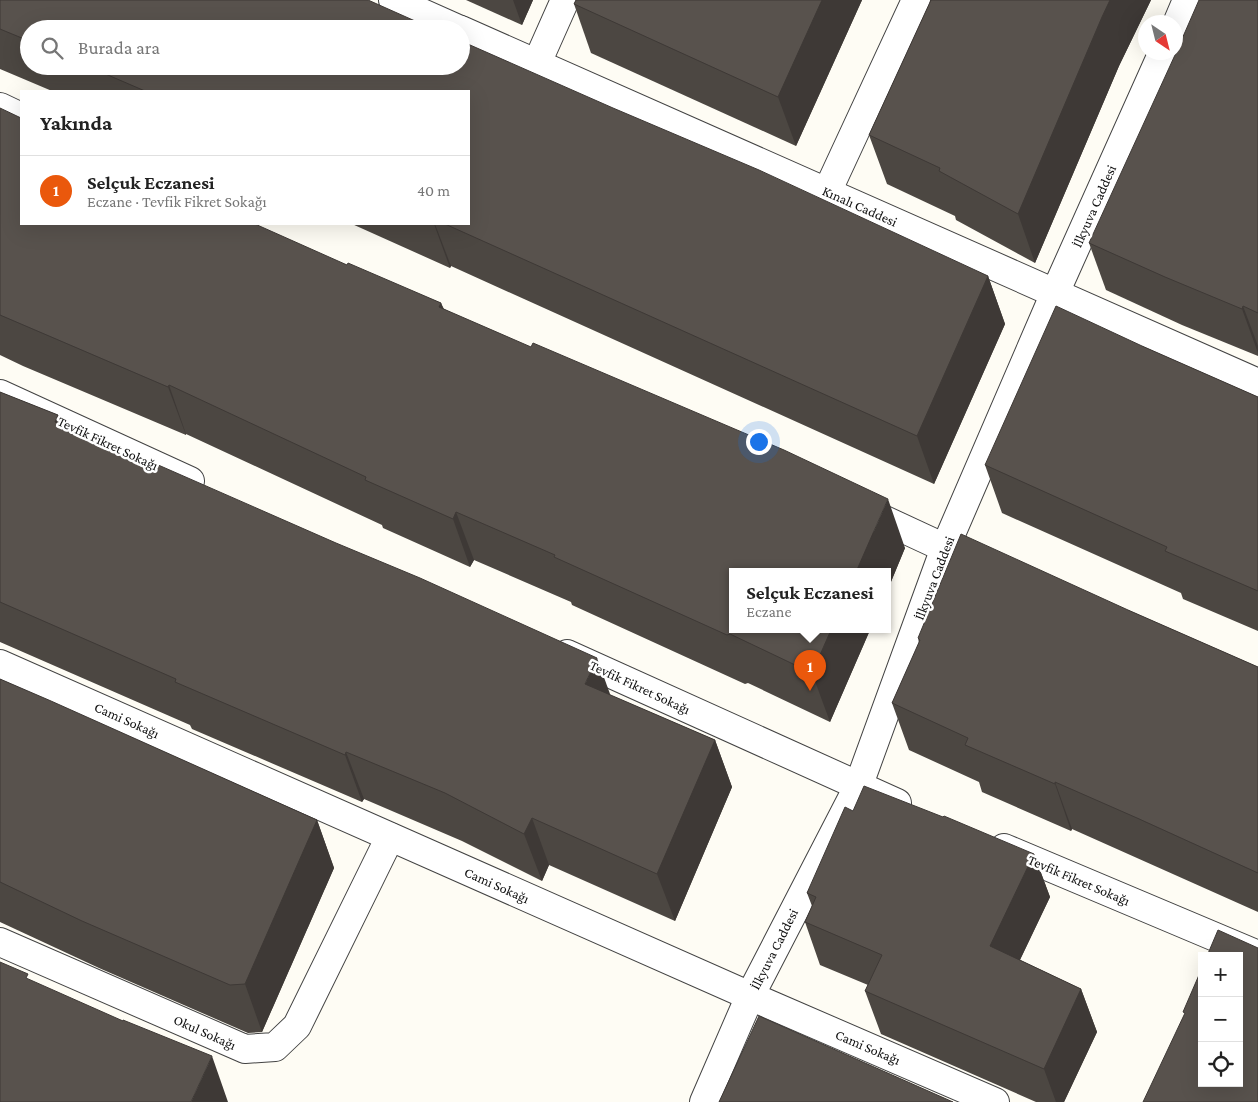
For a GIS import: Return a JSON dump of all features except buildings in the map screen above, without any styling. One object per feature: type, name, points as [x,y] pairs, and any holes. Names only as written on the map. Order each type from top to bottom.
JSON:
[{"type":"street","name":"Kınalı Caddesi","points":[[393,0],[439,20]]},
{"type":"street","points":[[536,64],[566,0]]},
{"type":"street","points":[[827,192],[916,0]]},
{"type":"street","points":[[1181,15],[1187,0]]},
{"type":"street","name":"Kınalı Caddesi","points":[[470,34],[1258,383]]},
{"type":"street","name":"İlkyuva Caddesi","points":[[704,1102],[750,996],[858,787],[945,548],[1055,293],[1159,60]]},
{"type":"street","points":[[0,107],[20,117]]},
{"type":"street","name":"Tevfik Fikret Sokağı","points":[[0,394],[217,493]]},
{"type":"street","points":[[836,498],[982,564]]},
{"type":"street","name":"Tevfik Fikret Sokağı","points":[[542,642],[858,787],[922,813]]},
{"type":"street","name":"Cami Sokağı","points":[[0,664],[750,996],[995,1102]]},
{"type":"street","name":"Okul Sokağı","points":[[0,942],[245,1049],[275,1047],[297,1026],[390,837]]},
{"type":"street","name":"Tevfik Fikret Sokağı","points":[[985,840],[1258,955]]},
{"type":"place","name":"Selçuk Eczanesi","points":[[810,691]]}]
